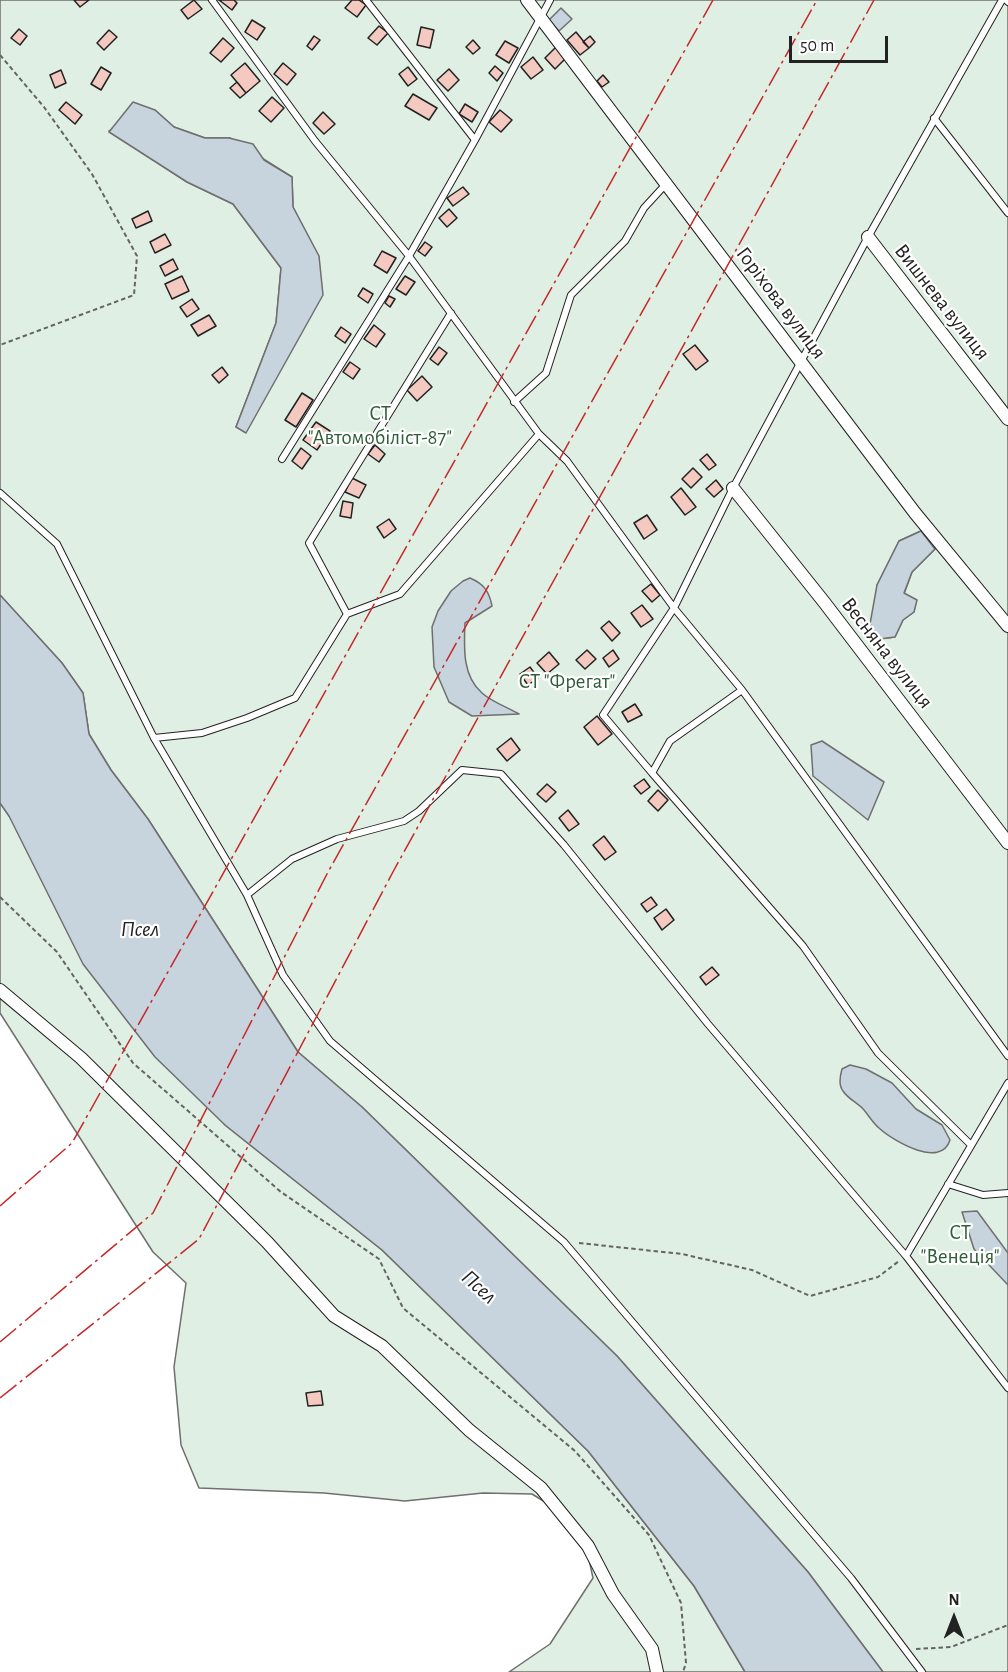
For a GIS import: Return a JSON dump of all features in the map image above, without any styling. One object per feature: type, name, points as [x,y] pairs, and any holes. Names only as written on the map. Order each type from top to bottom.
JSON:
[{"type":"street","name":"Горіхова вулиця","points":[[527,0],[915,513],[1008,626]]},
{"type":"street","name":"Вишнева вулиця","points":[[868,237],[1008,419]]},
{"type":"street","name":"Весняна вулиця","points":[[733,488],[824,602],[1008,843]]},
{"type":"street","points":[[0,990],[81,1058],[267,1242],[334,1316],[382,1346],[469,1430],[541,1488],[588,1546],[613,1594],[652,1649],[657,1672]]},
{"type":"lane","points":[[212,0],[315,141],[409,256],[538,434],[567,461],[674,608],[742,690],[1008,1056]]},
{"type":"lane","points":[[366,0],[475,140]]},
{"type":"lane","points":[[282,459],[409,256],[475,140],[550,0]]},
{"type":"lane","points":[[971,1144],[878,1053],[803,945],[603,716],[674,608],[733,488],[868,237],[1002,0]]},
{"type":"lane","points":[[934,118],[1008,213]]},
{"type":"lane","points":[[514,402],[546,373],[571,295],[625,241],[644,208],[666,184]]},
{"type":"lane","points":[[347,614],[309,543],[451,313]]},
{"type":"lane","points":[[154,738],[202,734],[295,698],[347,614],[400,594],[538,434]]},
{"type":"lane","points":[[0,493],[57,544],[154,738],[247,895],[283,975],[330,1041],[564,1242],[851,1578],[922,1672]]},
{"type":"lane","points":[[652,773],[670,741],[742,690]]},
{"type":"lane","points":[[247,895],[292,859],[336,839],[404,821],[419,812],[462,770],[501,774],[564,845],[716,1033],[906,1256],[1008,1388]]},
{"type":"lane","points":[[906,1256],[1008,1083]]},
{"type":"lane","points":[[948,1184],[983,1195],[1008,1193]]},
{"type":"path","points":[[0,55],[44,107],[92,174],[137,256],[134,295],[0,345]]},
{"type":"path","points":[[0,897],[57,952],[133,1063],[281,1192],[380,1259],[403,1308],[575,1452],[649,1536],[681,1603],[686,1663],[683,1672]]},
{"type":"path","points":[[564,1242],[682,1254],[752,1270],[810,1296],[878,1277],[906,1256]]},
{"type":"path","points":[[905,1649],[951,1647],[1008,1625]]},
{"type":"green space","points":[[0,0],[1008,0],[1008,1672],[883,1672],[808,1572],[617,1356],[362,1107],[298,1052],[148,819],[111,770],[89,734],[83,693],[62,663],[0,595]],"holes":[[[155,110],[174,127],[205,138],[230,138],[292,177],[293,207],[319,257],[236,427],[276,323],[281,268],[233,204],[187,182],[109,131]],[[921,531],[935,549],[912,572],[904,594],[916,600],[914,612],[903,620],[895,637],[879,639],[877,585],[899,541]]]},
{"type":"green space","points":[[0,803],[225,1125],[382,1250],[588,1451],[694,1586],[745,1672],[509,1672],[550,1644],[593,1578],[588,1555],[558,1510],[532,1494],[483,1493],[405,1501],[324,1493],[199,1488],[181,1445],[174,1367],[186,1283],[153,1252],[0,1013]]},
{"type":"water","points":[[561,8],[572,19],[559,31],[549,20]]},
{"type":"water","points":[[133,102],[155,110],[174,127],[205,138],[229,138],[253,144],[264,160],[292,177],[293,207],[319,256],[323,295],[246,433],[236,427],[276,323],[281,268],[233,204],[187,182],[109,132]]},
{"type":"water","points":[[921,531],[935,549],[912,572],[904,593],[917,600],[914,612],[903,620],[895,637],[879,639],[870,624],[877,585],[899,541]]},
{"type":"water","points":[[470,578],[485,589],[492,606],[465,623],[468,670],[475,686],[482,693],[519,714],[472,716],[449,702],[434,667],[432,627],[438,611],[451,591]]},
{"type":"water","name":"Псел","points":[[0,595],[62,663],[83,693],[89,734],[111,770],[148,819],[298,1052],[362,1107],[617,1356],[808,1572],[883,1672],[745,1672],[694,1586],[588,1451],[382,1250],[225,1125],[155,1057],[83,964],[9,816],[0,803]]},
{"type":"water","points":[[822,741],[884,782],[868,820],[813,776],[811,745]]},
{"type":"water","points":[[850,1065],[866,1069],[892,1083],[916,1109],[942,1125],[950,1140],[945,1148],[937,1152],[916,1150],[879,1128],[864,1110],[841,1089],[842,1069]]},
{"type":"water","points":[[977,1211],[1008,1253],[1008,1285],[974,1249],[962,1212]]},
{"type":"building","points":[[74,0],[89,0],[80,7]]},
{"type":"building","points":[[194,0],[202,9],[188,19],[181,10]]},
{"type":"building","points":[[219,0],[234,0],[237,3],[232,10]]},
{"type":"building","points":[[352,0],[359,0],[366,5],[357,17],[345,8]]},
{"type":"building","points":[[252,20],[265,28],[257,40],[245,32]]},
{"type":"building","points":[[379,26],[388,33],[377,45],[368,38]]},
{"type":"building","points":[[421,27],[434,30],[430,48],[417,45]]},
{"type":"building","points":[[19,29],[27,36],[20,45],[11,38]]},
{"type":"building","points":[[109,30],[117,37],[104,50],[97,43]]},
{"type":"building","points":[[576,32],[589,48],[580,55],[567,40]]},
{"type":"building","points":[[314,36],[320,40],[312,50],[307,46]]},
{"type":"building","points":[[590,36],[595,42],[589,48],[583,42]]},
{"type":"building","points":[[223,38],[234,48],[221,62],[210,53]]},
{"type":"building","points":[[473,40],[480,48],[473,54],[466,47]]},
{"type":"building","points":[[505,41],[518,48],[509,63],[496,55]]},
{"type":"building","points":[[556,47],[566,58],[555,69],[545,58]]},
{"type":"building","points":[[533,57],[543,70],[531,79],[521,67]]},
{"type":"building","points":[[245,63],[260,81],[246,93],[231,75]]},
{"type":"building","points":[[283,63],[296,74],[287,85],[274,74]]},
{"type":"building","points":[[495,66],[503,73],[497,81],[489,73]]},
{"type":"building","points":[[101,67],[111,73],[101,90],[91,84]]},
{"type":"building","points":[[408,67],[417,79],[408,86],[399,74]]},
{"type":"building","points":[[449,69],[459,80],[448,91],[437,80]]},
{"type":"building","points":[[61,70],[66,83],[55,88],[50,75]]},
{"type":"building","points":[[603,75],[609,82],[602,87],[597,81]]},
{"type":"building","points":[[237,82],[246,93],[240,98],[230,88]]},
{"type":"building","points":[[413,94],[437,108],[429,120],[405,106]]},
{"type":"building","points":[[272,97],[284,108],[271,122],[259,111]]},
{"type":"building","points":[[66,102],[82,115],[75,124],[59,110]]},
{"type":"building","points":[[465,104],[478,112],[472,122],[459,114]]},
{"type":"building","points":[[500,110],[512,120],[501,132],[489,122]]},
{"type":"building","points":[[323,112],[335,124],[324,134],[313,123]]},
{"type":"building","points":[[463,187],[469,194],[453,206],[447,198]]},
{"type":"building","points":[[449,209],[457,218],[447,227],[439,218]]},
{"type":"building","points":[[148,211],[152,221],[136,228],[132,219]]},
{"type":"building","points":[[165,234],[171,245],[155,253],[150,242]]},
{"type":"building","points":[[425,242],[432,247],[425,256],[418,251]]},
{"type":"building","points":[[382,251],[396,258],[387,273],[374,265]]},
{"type":"building","points":[[173,259],[178,269],[165,276],[160,266]]},
{"type":"building","points":[[182,276],[189,291],[172,299],[165,284]]},
{"type":"building","points":[[405,276],[415,282],[406,295],[396,289]]},
{"type":"building","points":[[363,288],[373,294],[368,303],[358,296]]},
{"type":"building","points":[[389,296],[395,299],[390,307],[385,303]]},
{"type":"building","points":[[192,299],[199,309],[187,317],[180,307]]},
{"type":"building","points":[[209,315],[216,326],[198,336],[191,325]]},
{"type":"building","points":[[374,325],[385,334],[376,347],[364,339]]},
{"type":"building","points":[[341,327],[351,334],[345,343],[335,336]]},
{"type":"building","points":[[695,345],[708,361],[696,370],[683,354]]},
{"type":"building","points":[[439,347],[447,353],[438,365],[430,359]]},
{"type":"building","points":[[350,362],[360,369],[353,379],[343,372]]},
{"type":"building","points":[[222,367],[228,375],[219,383],[212,375]]},
{"type":"building","points":[[422,376],[432,387],[417,401],[407,390]]},
{"type":"building","points":[[302,393],[313,400],[296,427],[285,420]]},
{"type":"building","points":[[316,422],[330,431],[317,450],[303,440]]},
{"type":"building","points":[[375,445],[385,454],[379,462],[368,454]]},
{"type":"building","points":[[301,448],[311,456],[302,469],[292,461]]},
{"type":"building","points":[[707,454],[716,465],[709,470],[700,460]]},
{"type":"building","points":[[693,468],[702,477],[691,488],[682,479]]},
{"type":"building","points":[[352,478],[366,485],[359,498],[345,492]]},
{"type":"building","points":[[716,480],[723,489],[714,497],[706,489]]},
{"type":"building","points":[[681,488],[696,507],[685,515],[671,497]]},
{"type":"building","points":[[343,501],[353,503],[351,518],[340,516]]},
{"type":"building","points":[[647,515],[657,530],[644,539],[634,523]]},
{"type":"building","points":[[389,519],[396,529],[384,538],[377,527]]},
{"type":"building","points":[[651,584],[660,595],[652,602],[642,591]]},
{"type":"building","points":[[642,605],[653,619],[641,627],[631,613]]},
{"type":"building","points":[[609,621],[620,633],[612,641],[601,628]]},
{"type":"building","points":[[587,650],[596,659],[585,669],[576,660]]},
{"type":"building","points":[[613,650],[619,659],[609,667],[603,658]]},
{"type":"building","points":[[549,652],[559,664],[547,674],[537,663]]},
{"type":"building","points":[[530,667],[538,678],[528,685],[520,674]]},
{"type":"building","points":[[635,704],[642,715],[628,722],[622,712]]},
{"type":"building","points":[[597,716],[612,734],[598,745],[584,727]]},
{"type":"building","points":[[511,738],[520,750],[507,761],[497,749]]},
{"type":"building","points":[[644,779],[650,787],[641,794],[634,786]]},
{"type":"building","points":[[547,784],[556,792],[546,802],[537,794]]},
{"type":"building","points":[[658,790],[668,800],[658,811],[648,801]]},
{"type":"building","points":[[568,810],[579,824],[569,831],[559,818]]},
{"type":"building","points":[[604,836],[616,852],[605,860],[593,845]]},
{"type":"building","points":[[651,897],[657,905],[647,912],[641,904]]},
{"type":"building","points":[[666,909],[674,920],[662,930],[654,918]]},
{"type":"building","points":[[712,967],[719,975],[706,985],[700,977]]},
{"type":"building","points":[[321,1391],[323,1405],[308,1406],[306,1393]]},
{"type":"power","points":[[0,1206],[72,1143],[713,0]]},
{"type":"power","points":[[0,1342],[153,1213],[328,872],[817,0]]},
{"type":"power","points":[[0,1398],[199,1239],[394,870],[874,0]]},
{"type":"park label","name":"СТ \"Автомобiлiст-87\"","points":[[380,426]]},
{"type":"park label","name":"СТ \"Фрегат\"","points":[[567,682]]},
{"type":"park label","name":"СТ \"Венеція\"","points":[[960,1245]]}]
